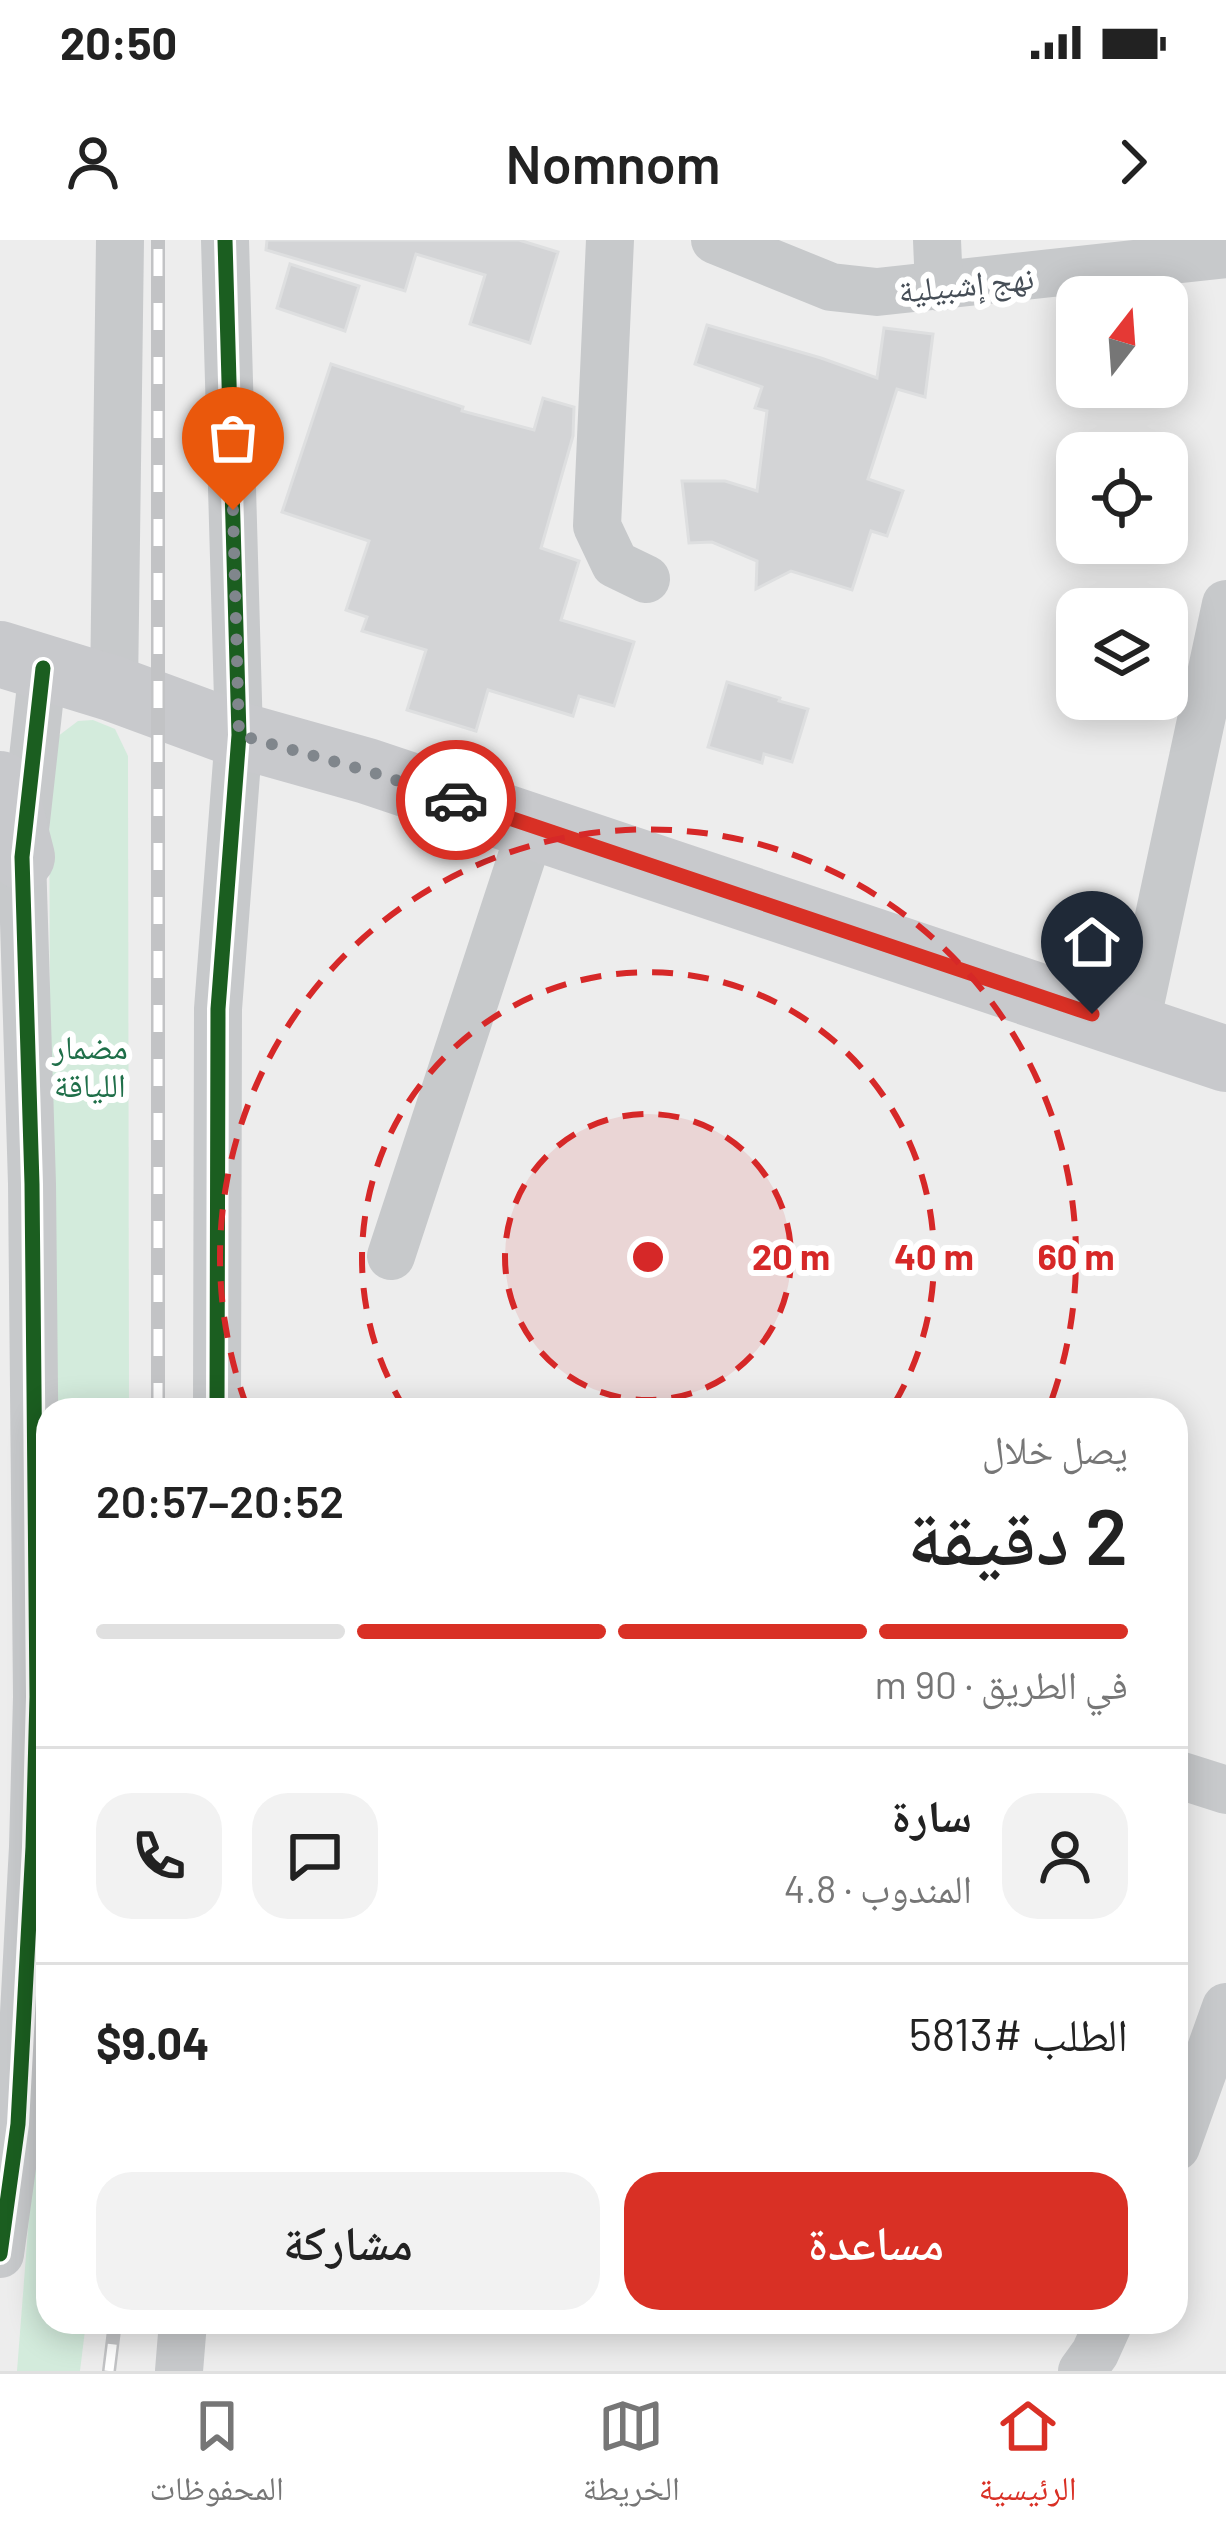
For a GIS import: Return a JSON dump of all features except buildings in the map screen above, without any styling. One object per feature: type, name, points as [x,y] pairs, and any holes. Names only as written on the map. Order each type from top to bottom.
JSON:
[{"type":"main road","points":[[21,661],[239,735],[368,771],[1226,1059]]},
{"type":"main road","points":[[0,784],[22,857]]},
{"type":"street","points":[[114,689],[120,240]]},
{"type":"street","points":[[217,1398],[218,1009],[239,735],[225,240]]},
{"type":"street","points":[[610,240],[597,526],[615,564],[646,579]]},
{"type":"street","name":"نهج إشبيلية","points":[[715,240],[831,287],[878,292],[938,264],[1226,254]]},
{"type":"street","points":[[1135,1028],[1226,604]]},
{"type":"street","points":[[0,2254],[18,2124],[33,1846],[19,1691],[32,1184],[21,661]]},
{"type":"street","points":[[392,1256],[532,826]]},
{"type":"street","points":[[1188,1778],[1226,1790]]},
{"type":"street","points":[[1188,2113],[1226,2007]]},
{"type":"street","points":[[179,2371],[182,2334]]},
{"type":"street","points":[[1082,2371],[1104,2334]]},
{"type":"green space","name":"مضمار اللياقة","points":[[93,720],[115,729],[128,756],[129,1398],[57,1398],[49,743],[78,721]]},
{"type":"green space","points":[[36,2126],[36,2334],[85,2334],[80,2371],[17,2371]]},
{"type":"railway","points":[[158,240],[158,1398]]},
{"type":"railway","points":[[109,2371],[114,2334]]},
{"type":"cycle path","points":[[217,1398],[218,1009],[239,735],[225,240]]},
{"type":"cycle path","points":[[36,1594],[32,1184],[22,857],[43,668]]},
{"type":"cycle path","points":[[0,2254],[18,2124],[36,1734]]},
{"type":"way so far","points":[[233,510],[239,735],[456,800]]},
{"type":"route","points":[[456,800],[1092,1014]]}]
